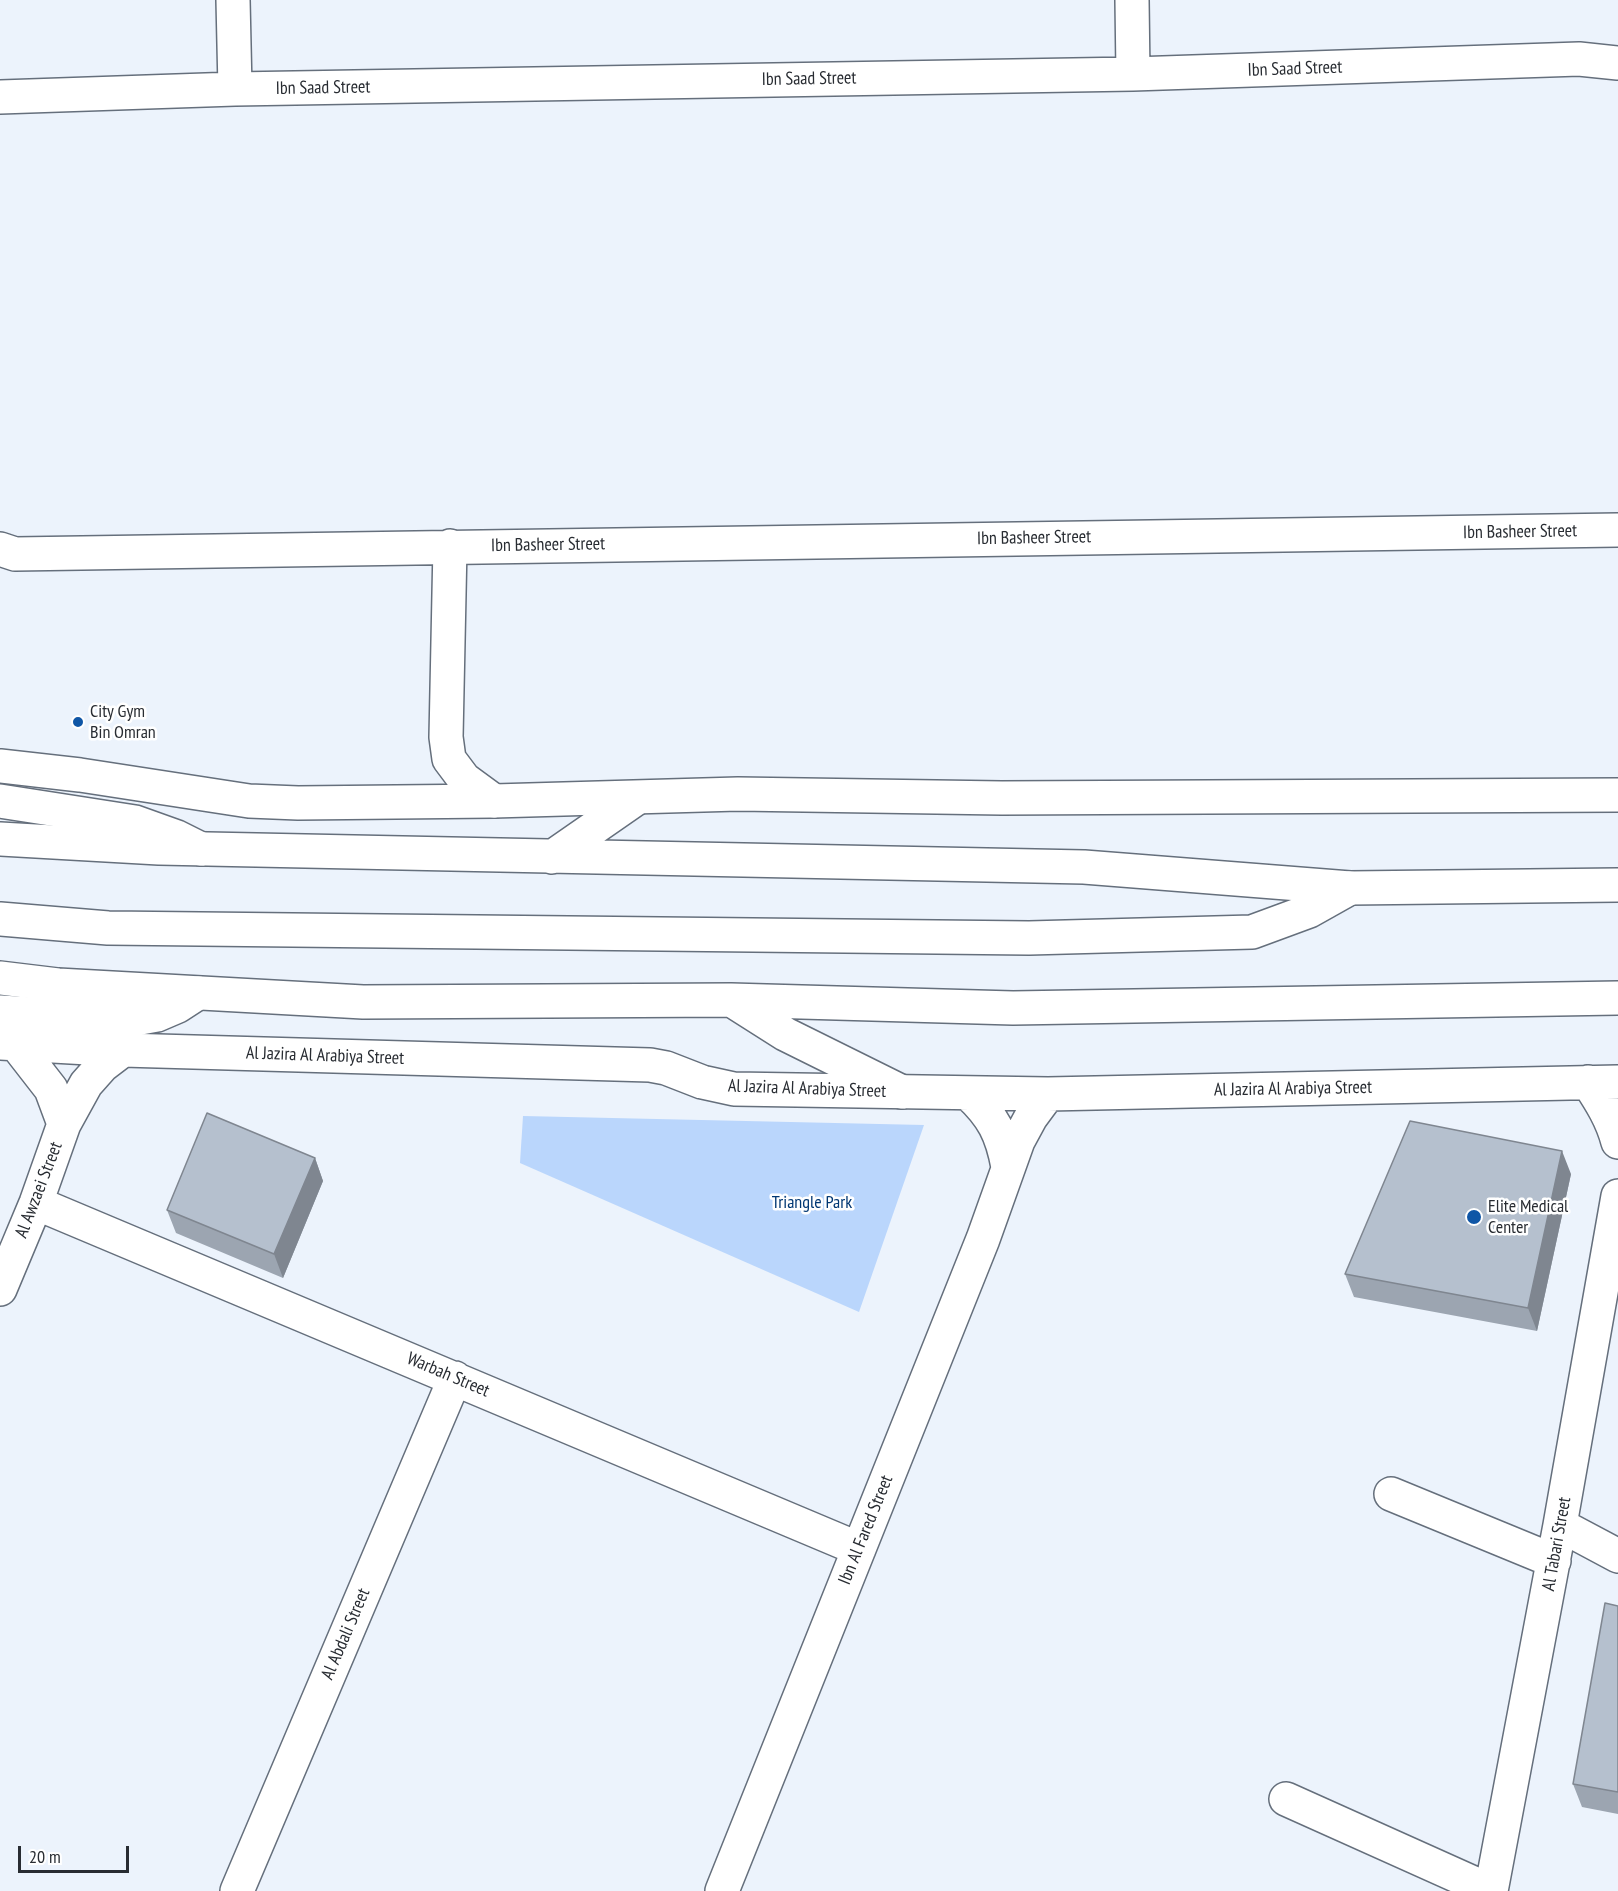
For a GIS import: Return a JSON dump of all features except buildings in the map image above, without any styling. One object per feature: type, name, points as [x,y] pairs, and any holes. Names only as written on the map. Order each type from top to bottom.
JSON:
[{"type":"street","points":[[233,0],[235,89]]},
{"type":"street","points":[[1132,0],[1133,74]]},
{"type":"street","name":"Ibn Saad Street","points":[[0,97],[235,89],[1133,74],[1579,59],[1618,63]]},
{"type":"street","name":"Ibn Basheer Street","points":[[0,549],[15,554],[1618,530]]},
{"type":"street","points":[[450,546],[446,737],[449,759],[464,779],[494,801]]},
{"type":"street","points":[[0,766],[80,775],[249,801],[298,803],[494,801],[738,794],[1002,798],[1618,795]]},
{"type":"street","points":[[552,857],[637,798]]},
{"type":"street","points":[[0,801],[135,822],[177,837],[201,849]]},
{"type":"street","points":[[0,839],[201,849],[1084,867],[1350,888],[1618,885]]},
{"type":"street","points":[[0,919],[108,928],[1029,938],[1252,932],[1309,911],[1350,888]]},
{"type":"street","points":[[0,978],[58,985],[363,1002],[731,1000],[1013,1008],[1618,998]]},
{"type":"street","points":[[0,1012],[135,1019],[158,1015],[198,993]]},
{"type":"street","points":[[731,1000],[785,1034],[902,1092]]},
{"type":"street","name":"Al Jazira Al Arabiya Street","points":[[8,1044],[123,1050],[650,1065],[666,1068],[702,1082],[734,1089],[1048,1095],[1603,1082]]},
{"type":"street","name":"Al Awzaei Street","points":[[8,1044],[51,1089],[64,1124]]},
{"type":"street","name":"Al Awzaei Street","points":[[0,1289],[36,1203],[64,1124],[86,1084],[102,1065],[123,1050]]},
{"type":"street","points":[[1603,1082],[1618,1142]]},
{"type":"street","points":[[968,1093],[984,1107],[996,1126],[1004,1146],[1008,1167]]},
{"type":"street","name":"Ibn Al Fared Street","points":[[722,1891],[990,1223],[1018,1141],[1031,1117],[1048,1095]]},
{"type":"street","name":"Al Tabari Street","points":[[1491,1891],[1554,1561],[1618,1196]]},
{"type":"street","name":"Warbah Street","points":[[36,1203],[859,1549]]},
{"type":"street","name":"Al Abdali Street","points":[[237,1891],[454,1378]]},
{"type":"street","points":[[1391,1494],[1554,1561]]},
{"type":"street","points":[[1560,1525],[1618,1556]]},
{"type":"street","points":[[1286,1799],[1491,1891]]},
{"type":"green space","name":"Triangle Park","points":[[523,1116],[924,1125],[859,1312],[520,1163]]},
{"type":"place","name":"City Gym Bin Omran","points":[[78,722]]},
{"type":"place","name":"Elite Medical Center","points":[[1474,1217]]}]
